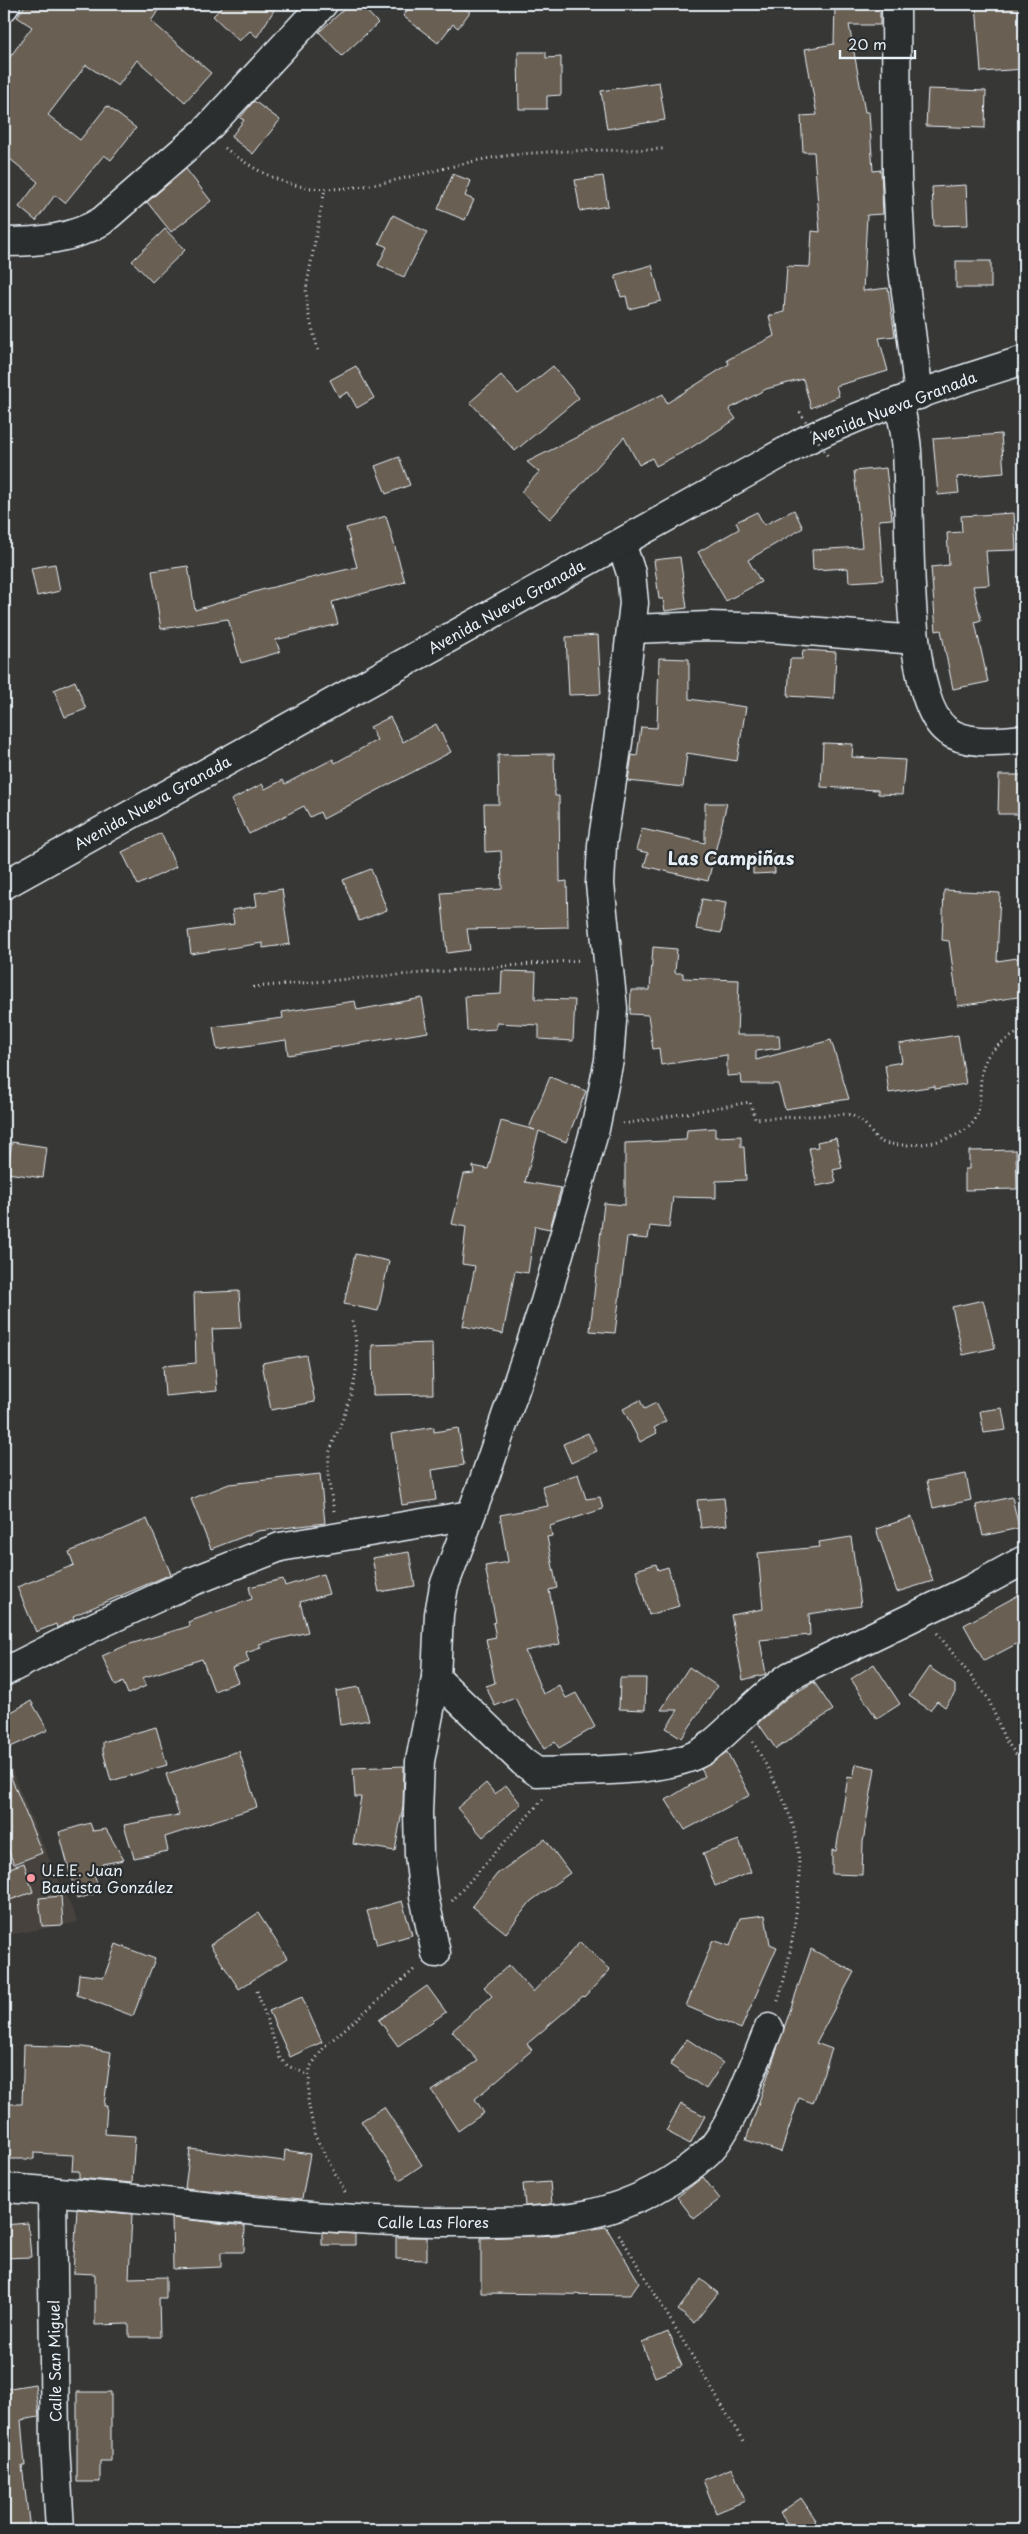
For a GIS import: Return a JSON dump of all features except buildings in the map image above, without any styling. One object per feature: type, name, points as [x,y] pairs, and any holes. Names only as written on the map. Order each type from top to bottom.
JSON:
[{"type":"street","points":[[4,242],[28,242],[86,231],[115,211],[204,132],[323,4]]},
{"type":"street","points":[[896,4],[897,177],[909,398],[907,450],[915,640],[921,679],[928,703],[938,721],[947,731],[979,741],[1024,739]]},
{"type":"street","name":"Avenida Nueva Granada","points":[[4,885],[804,441],[836,425],[909,398],[1024,360]]},
{"type":"street","points":[[436,1953],[419,1856],[418,1813],[420,1761],[436,1678],[439,1614],[444,1586],[545,1302],[595,1129],[605,1087],[613,1030],[613,1008],[600,884],[602,845],[632,629],[633,587],[631,573],[620,543]]},
{"type":"street","points":[[632,629],[709,626],[764,628],[915,640]]},
{"type":"street","points":[[4,1672],[86,1631],[254,1556],[280,1547],[470,1515]]},
{"type":"street","points":[[436,1678],[523,1762],[537,1772],[646,1766],[686,1760],[705,1749],[774,1687],[790,1676],[1024,1560]]},
{"type":"street","name":"Calle Las Flores","points":[[4,2188],[361,2220],[546,2220],[604,2209],[660,2188],[687,2170],[710,2150],[740,2098],[769,2028]]},
{"type":"street","name":"Calle San Miguel","points":[[52,2192],[55,2445],[60,2530]]},
{"type":"path","points":[[204,132],[235,156],[266,174],[288,183],[325,189],[379,182],[497,157],[537,153],[665,149]]},
{"type":"path","points":[[318,350],[308,312],[306,289],[325,189]]},
{"type":"path","points":[[800,412],[829,458]]},
{"type":"path","points":[[253,987],[608,957]]},
{"type":"path","points":[[595,1129],[750,1102],[755,1119],[847,1114],[860,1118],[873,1135],[882,1142],[893,1144],[912,1145],[958,1135],[972,1127],[978,1114],[982,1072],[986,1060],[995,1048],[1024,1029]]},
{"type":"path","points":[[338,1536],[327,1464],[329,1453],[355,1383],[357,1346],[352,1322]]},
{"type":"path","points":[[921,1612],[988,1698],[1004,1740],[1024,1764]]},
{"type":"path","points":[[737,1722],[754,1743],[775,1785],[791,1822],[798,1848],[798,1887],[786,1975],[769,2028]]},
{"type":"path","points":[[430,1925],[568,1770]]},
{"type":"path","points":[[361,2220],[316,2136],[308,2101],[310,2067],[325,2046],[436,1953]]},
{"type":"path","points":[[257,1991],[280,2058],[288,2066],[309,2076]]},
{"type":"path","points":[[604,2209],[743,2441]]},
{"type":"shaded area","name":"U.E.E. Juan Bautista González","points":[[4,1751],[38,1834],[78,1922],[4,1936]]},
{"type":"place","name":"U.E.E. Juan Bautista González","points":[[31,1878]]},
{"type":"district","name":"Las Campiñas","points":[[731,857]]}]
